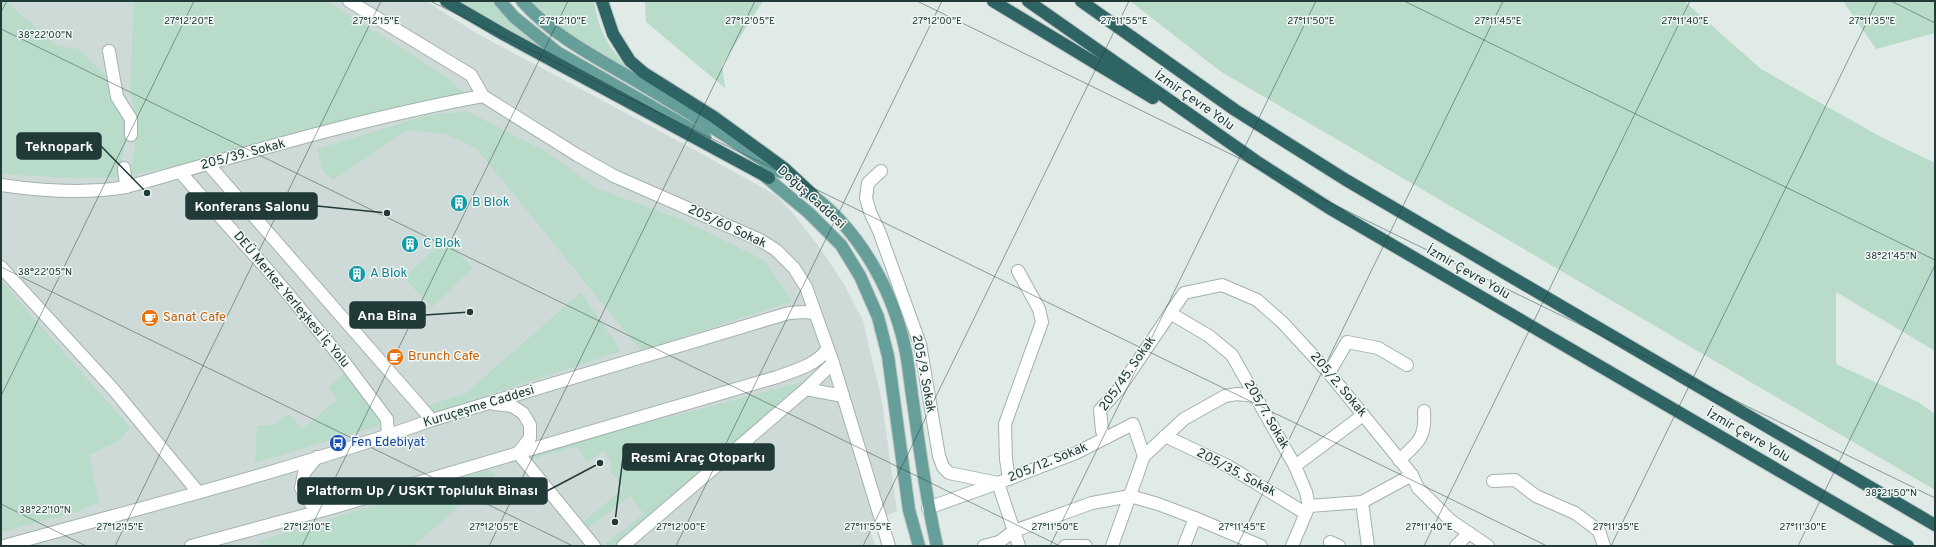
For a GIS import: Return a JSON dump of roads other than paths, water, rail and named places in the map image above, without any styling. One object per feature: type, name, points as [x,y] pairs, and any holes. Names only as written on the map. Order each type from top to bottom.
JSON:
[{"type":"highway","points":[[446,1],[503,34],[769,178]]},
{"type":"highway","points":[[602,1],[612,34],[630,61],[644,73],[714,118],[784,168],[813,195]]},
{"type":"highway","points":[[993,1],[1256,161]]},
{"type":"highway","name":"İzmir Çevre Yolu","points":[[1028,1],[1256,161],[1336,212],[1908,546]]},
{"type":"highway","name":"İzmir Çevre Yolu","points":[[1085,3],[1235,110],[1346,180],[1935,525]]},
{"type":"main road","name":"Doğuş Caddesi","points":[[500,1],[514,17],[557,52],[729,151],[769,178],[809,213],[841,245],[860,276],[878,317],[888,356],[909,510],[920,546]]},
{"type":"main road","name":"Doğuş Caddesi","points":[[522,1],[529,9],[570,42],[737,143],[813,195],[843,223],[866,254],[878,274],[891,303],[905,348],[928,508],[937,546]]},
{"type":"street","points":[[349,1],[470,75],[482,96]]},
{"type":"street","points":[[109,51],[117,97],[131,119],[132,135]]},
{"type":"street","name":"205/39. Sokak","points":[[3,188],[106,191],[126,188],[180,172],[435,105],[482,96]]},
{"type":"street","name":"205/60 Sokak","points":[[482,96],[577,155],[614,176],[760,240],[776,250],[794,268],[806,287],[827,350],[833,363],[889,546]]},
{"type":"street","name":"DEÜ Merkez Yerleşkesi İç Yolu","points":[[208,165],[432,420]]},
{"type":"street","points":[[124,168],[126,188]]},
{"type":"street","name":"205/9. Sokak","points":[[882,171],[868,182],[866,198],[920,344],[933,428],[941,461],[948,473],[998,483]]},
{"type":"street","name":"DEÜ Merkez Yerleşkesi İç Yolu","points":[[180,172],[273,276],[342,359],[387,419],[388,436]]},
{"type":"street","points":[[1,267],[113,389],[198,492]]},
{"type":"street","points":[[1009,479],[1006,459],[1005,424],[1042,322],[1039,309],[1018,271]]},
{"type":"street","name":"205/2. Sokak","points":[[1170,313],[1184,293],[1222,285],[1257,300],[1283,322],[1329,373],[1412,475],[1418,488],[1450,520],[1488,546]]},
{"type":"street","name":"Kuruçeşme Caddesi","points":[[4,546],[198,492],[388,436],[432,420],[788,314],[804,312],[815,313]]},
{"type":"street","name":"205/7. Sokak","points":[[1170,313],[1209,336],[1232,355],[1295,466],[1306,492],[1307,509]]},
{"type":"street","name":"205/45. Sokak","points":[[1106,438],[1102,431],[1100,410],[1119,389],[1170,313]]},
{"type":"street","points":[[1329,373],[1347,342],[1378,348],[1407,365]]},
{"type":"street","points":[[190,546],[328,509],[809,366],[820,358],[827,350]]},
{"type":"street","points":[[623,546],[806,389],[833,363]]},
{"type":"street","points":[[806,389],[842,396]]},
{"type":"street","points":[[1112,546],[1144,456],[1184,419],[1225,396],[1237,394],[1255,396]]},
{"type":"street","points":[[489,404],[512,406],[523,413],[530,425],[530,438],[518,453]]},
{"type":"street","points":[[1399,460],[1419,443],[1425,424],[1424,411]]},
{"type":"street","points":[[1295,466],[1363,415]]},
{"type":"street","name":"205/12. Sokak","points":[[928,508],[1076,453],[1133,424],[1144,456]]},
{"type":"street","name":"205/35. Sokak","points":[[1165,436],[1228,466],[1307,509]]},
{"type":"street","points":[[518,453],[594,546]]},
{"type":"street","points":[[317,457],[304,473],[302,488],[311,504],[328,509]]},
{"type":"street","points":[[1292,546],[1307,509],[1362,502],[1412,475]]},
{"type":"street","points":[[1493,481],[1515,480],[1536,496],[1575,513],[1599,531],[1604,546]]},
{"type":"street","points":[[998,483],[1019,546]]},
{"type":"street","points":[[984,546],[999,542],[1014,531],[1092,503],[1130,496],[1158,504],[1195,518],[1261,546]]},
{"type":"street","points":[[1362,502],[1368,546]]},
{"type":"street","points":[[1184,546],[1195,518]]},
{"type":"street","points":[[1456,546],[1469,533]]},
{"type":"street","points":[[1065,546],[1086,546]]},
{"type":"place","name":"Teknopark","points":[[147,193]]},
{"type":"place","name":"B Blok","points":[[459,203]]},
{"type":"place","name":"Konferans Salonu","points":[[387,213]]},
{"type":"place","name":"C Blok","points":[[410,244]]},
{"type":"place","name":"A Blok","points":[[357,274]]},
{"type":"place","name":"Ana Bina","points":[[470,312]]},
{"type":"place","name":"Sanat Cafe","points":[[150,318]]},
{"type":"place","name":"Brunch Cafe","points":[[395,357]]},
{"type":"place","name":"Fen Edebiyat","points":[[338,443]]},
{"type":"place","name":"Platform Up / USKT Topluluk Binası","points":[[600,463]]},
{"type":"place","name":"Resmi Araç Otoparkı","points":[[615,522]]}]
